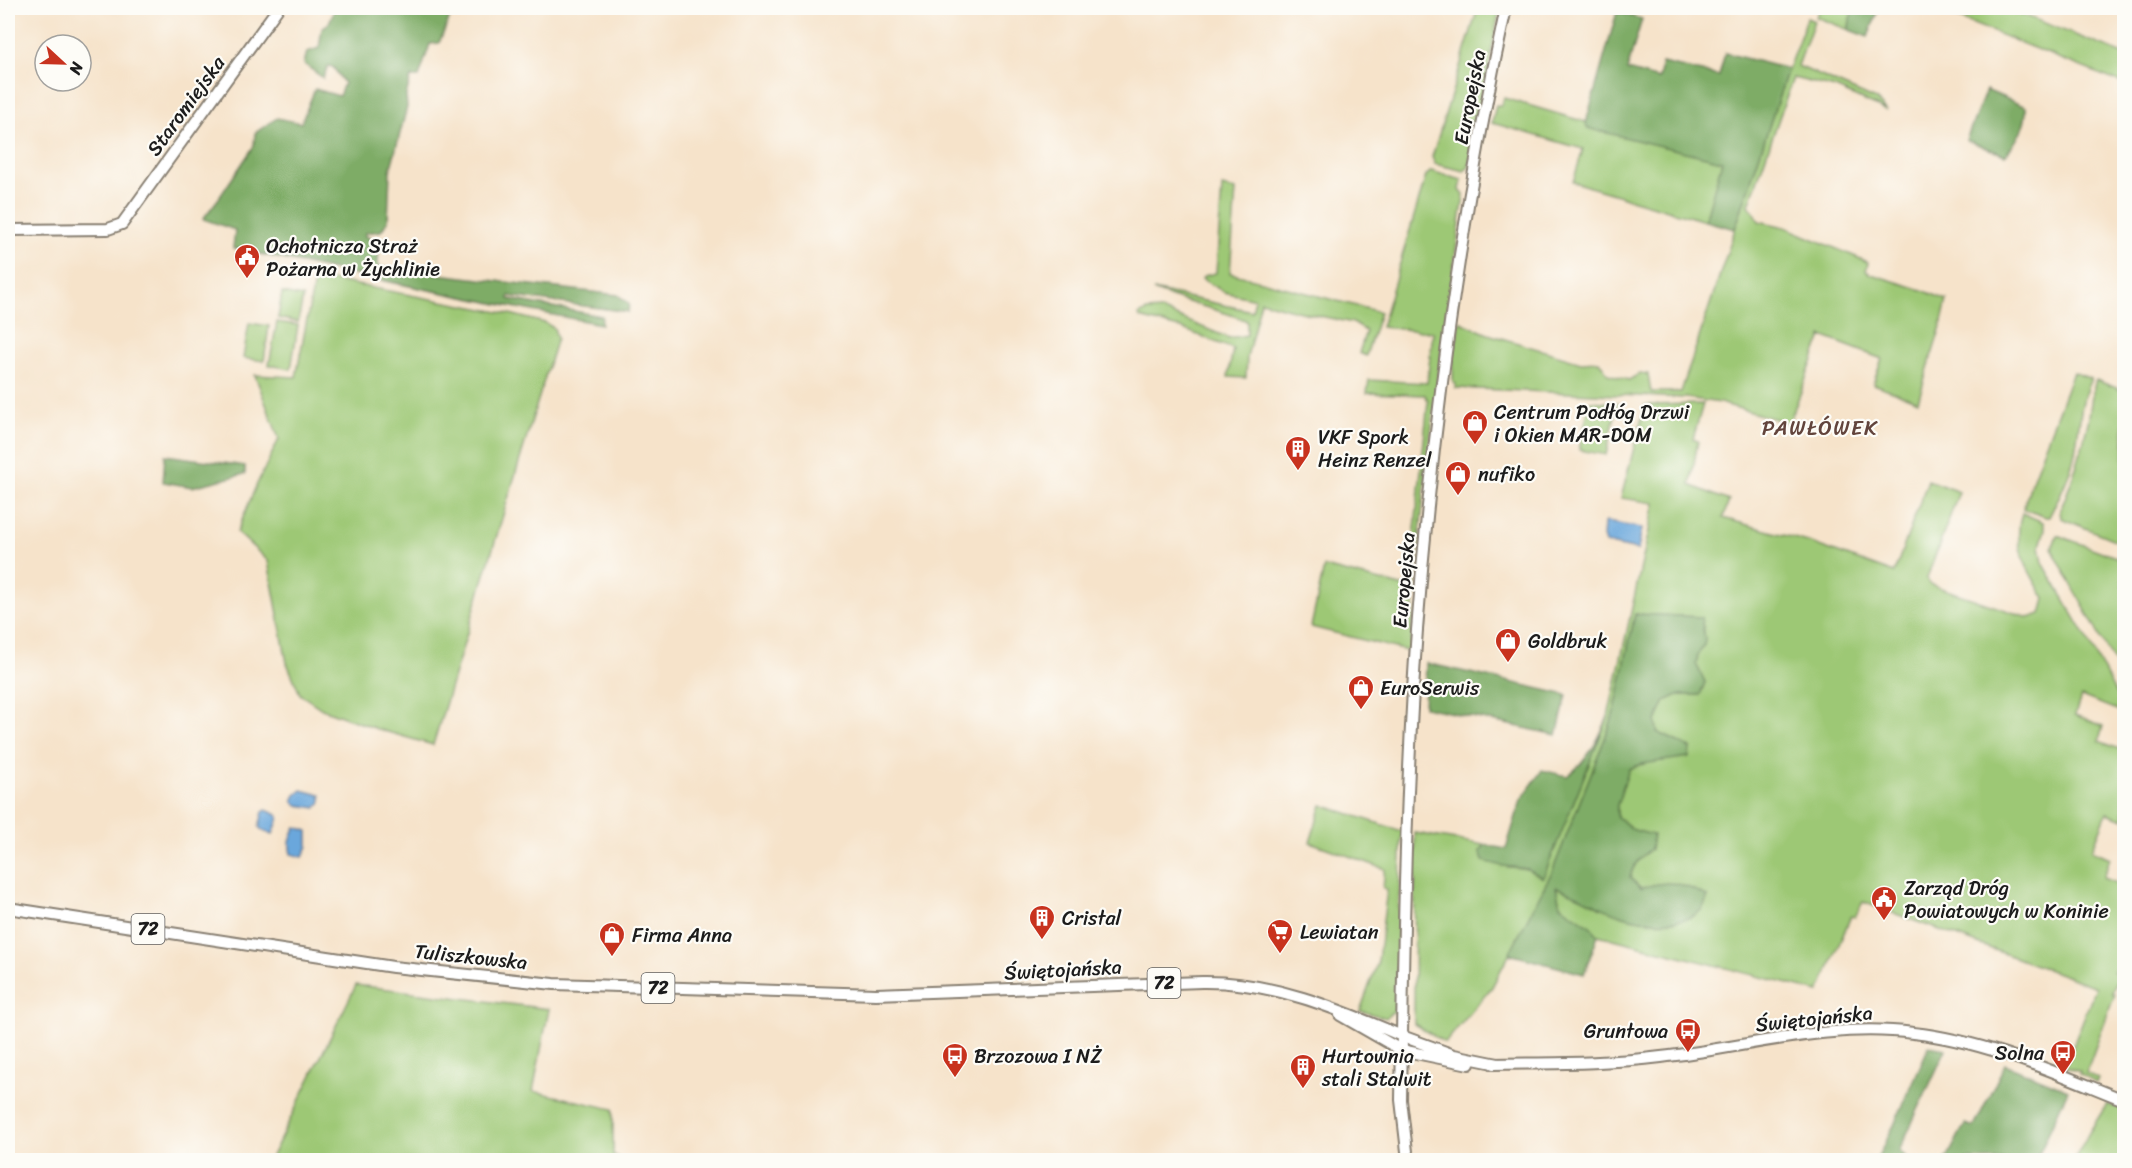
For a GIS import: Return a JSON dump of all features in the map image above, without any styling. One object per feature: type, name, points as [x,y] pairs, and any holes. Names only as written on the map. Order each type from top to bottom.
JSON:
[{"type":"main road","name":"Staromiejska","points":[[8,230],[108,229],[122,224],[278,8]]},
{"type":"main road","name":"Europejska","points":[[1408,1161],[1402,1122],[1401,1050],[1412,709],[1428,504],[1457,275],[1481,132],[1506,8]]},
{"type":"main road","name":"Tuliszkowska","points":[[8,908],[350,961],[507,980],[587,986],[698,990],[845,994],[935,993]]},
{"type":"main road","name":"Świętojańska","points":[[935,993],[1221,982],[1276,990],[1343,1011],[1454,1055],[1498,1064]]},
{"type":"main road","name":"Świętojańska","points":[[1333,1009],[1401,1050],[1453,1063],[1475,1065],[1618,1062],[1819,1033],[1856,1030],[1891,1031],[1940,1037],[1984,1048],[2124,1100]]},
{"type":"green space","points":[[335,8],[454,8],[439,43],[430,44],[419,77],[411,77],[406,95],[407,107],[390,171],[388,221],[381,231],[365,233],[365,236],[379,242],[378,267],[618,295],[629,304],[628,312],[509,296],[509,299],[602,316],[601,324],[233,248],[235,230],[203,219],[254,146],[255,133],[277,118],[301,123],[315,89],[339,96],[344,83],[333,67],[328,66],[323,78],[304,64],[307,52],[319,48],[322,28],[329,23]]},
{"type":"green space","points":[[1478,8],[1500,8],[1469,167],[1464,171],[1435,164],[1432,157]]},
{"type":"green space","points":[[1820,8],[1854,8],[1849,30],[1816,17]]},
{"type":"green space","points":[[1854,8],[1879,8],[1868,37],[1849,30]]},
{"type":"green space","points":[[1933,8],[2006,8],[2124,54],[2124,84]]},
{"type":"green space","points":[[1617,12],[1642,19],[1627,70],[1659,79],[1662,63],[1719,76],[1725,53],[1788,69],[1735,229],[1705,221],[1722,161],[1587,128],[1586,122]]},
{"type":"green space","points":[[1807,18],[1814,21],[1798,66],[1876,100],[1887,111],[1835,88],[1793,78],[1749,205],[1759,221],[1785,227],[1868,262],[1866,271],[1871,274],[1947,300],[1918,401],[1873,384],[1882,359],[1822,336],[1789,423],[1720,403],[1686,398],[1455,388],[1453,360],[1459,321],[1488,334],[1581,362],[1599,361],[1608,374],[1629,380],[1639,374],[1648,374],[1651,392],[1681,392]]},
{"type":"green space","points":[[1986,90],[2026,107],[2025,120],[2020,133],[2005,155],[1966,140]]},
{"type":"green space","points":[[1504,98],[1586,122],[1588,128],[1723,161],[1705,221],[1573,182],[1583,149],[1492,123],[1496,105],[1501,106]]},
{"type":"green space","points":[[1431,171],[1462,180],[1460,190],[1464,195],[1425,480],[1411,652],[1311,627],[1324,567],[1409,588],[1428,401],[1425,395],[1367,393],[1369,380],[1427,383],[1433,332],[1381,327],[1426,176]]},
{"type":"green space","points":[[1222,187],[1236,190],[1230,273],[1380,312],[1366,356],[1359,353],[1366,331],[1353,323],[1261,301],[1247,357],[1246,378],[1228,377],[1233,349],[1183,329],[1140,318],[1139,315],[1147,311],[1161,310],[1229,338],[1247,335],[1247,321],[1153,290],[1252,311],[1255,299],[1224,292],[1202,279],[1204,276],[1216,273]]},
{"type":"green space","points":[[315,277],[510,314],[545,323],[554,328],[557,338],[433,745],[377,729],[322,709],[300,694],[287,663],[268,561],[237,532],[279,439],[255,375],[296,377]]},
{"type":"green space","points":[[282,293],[303,297],[298,322],[278,318]]},
{"type":"green space","points":[[277,322],[298,325],[291,369],[269,365]]},
{"type":"green space","points":[[249,323],[269,326],[264,361],[243,358]]},
{"type":"green space","points":[[2073,372],[2091,379],[2082,406],[2071,469],[2053,510],[2049,517],[2046,517],[2023,509]]},
{"type":"green space","points":[[2096,380],[2124,391],[2124,544],[2061,518],[2060,511],[2083,444]]},
{"type":"green space","points":[[1590,401],[1618,403],[1606,455],[1579,450]]},
{"type":"green space","points":[[1703,404],[1693,439],[1698,441],[1690,485],[1729,501],[1723,518],[1808,542],[1894,573],[1928,480],[1959,492],[1927,578],[1929,584],[2029,618],[2041,614],[2045,599],[2023,558],[2019,526],[2022,513],[2043,522],[2045,529],[2040,546],[2043,563],[2087,638],[2124,710],[2124,713],[2081,696],[2075,715],[2103,726],[2099,741],[2124,751],[2124,819],[2107,813],[2092,850],[2110,858],[2103,878],[2124,886],[2124,962],[2113,972],[2124,977],[2124,988],[2116,982],[2112,993],[2115,994],[2086,1073],[2098,1078],[2096,1083],[2079,1074],[2080,1071],[2065,1066],[2096,987],[1863,902],[1855,917],[1851,916],[1819,992],[1598,935],[1590,926],[1560,905],[1556,887],[1576,894],[1601,908],[1707,898],[1676,886],[1658,885],[1641,888],[1630,878],[1638,861],[1651,849],[1634,830],[1617,817],[1617,805],[1629,769],[1690,748],[1657,732],[1656,721],[1665,701],[1678,695],[1700,695],[1705,682],[1696,664],[1698,654],[1704,645],[1704,630],[1700,617],[1635,614],[1609,728],[1553,870],[1492,987],[1445,1043],[1414,1024],[1415,833],[1485,845],[1480,852],[1503,866],[1528,869],[1543,878],[1608,717],[1655,503],[1621,498],[1645,405]]},
{"type":"green space","points":[[165,455],[245,466],[245,474],[192,487],[163,482]]},
{"type":"green space","points":[[2057,535],[2124,560],[2124,669],[2116,666],[2052,549]]},
{"type":"green space","points":[[1635,614],[1701,617],[1705,639],[1696,664],[1705,682],[1700,695],[1678,695],[1665,701],[1656,721],[1657,732],[1690,748],[1689,757],[1642,764],[1629,769],[1617,805],[1617,817],[1634,830],[1653,835],[1651,849],[1638,861],[1630,878],[1641,888],[1668,883],[1676,884],[1708,897],[1702,909],[1685,919],[1651,921],[1620,915],[1556,887],[1560,905],[1590,926],[1598,935],[1584,974],[1509,954],[1553,870],[1609,728]]},
{"type":"green space","points":[[1426,663],[1567,695],[1557,735],[1424,707]]},
{"type":"green space","points":[[1608,717],[1543,878],[1528,869],[1483,861],[1480,851],[1485,845],[1506,849],[1521,800],[1542,770],[1567,776],[1592,750]]},
{"type":"green space","points":[[1322,805],[1402,831],[1395,1012],[1386,1018],[1360,1011],[1378,961],[1387,889],[1383,888],[1385,869],[1310,842]]},
{"type":"green space","points":[[356,985],[549,1009],[533,1091],[613,1109],[613,1156],[621,1160],[270,1160]]},
{"type":"green space","points":[[1929,1046],[1946,1049],[1899,1151],[1909,1159],[1876,1160],[1894,1125]]},
{"type":"green space","points":[[2005,1064],[2068,1090],[2036,1160],[1946,1160],[1965,1124],[1974,1127]]},
{"type":"green space","points":[[2107,1104],[2124,1110],[2124,1160],[2074,1160],[2090,1131]]},
{"type":"water","points":[[1606,522],[1642,528],[1638,550],[1605,543],[1603,537]]},
{"type":"water","points":[[302,790],[321,795],[321,802],[316,808],[297,805],[293,801]]},
{"type":"water","points":[[266,810],[278,815],[279,818],[273,834],[259,827],[263,812]]},
{"type":"water","points":[[296,827],[308,831],[308,846],[303,857],[291,854],[290,840]]},
{"type":"place","name":"Ochotnicza Straż Pożarna w Żychlinie","points":[[247,280]]},
{"type":"place","name":"Centrum Podłóg Drzwi i Okien MAR-DOM","points":[[1475,446]]},
{"type":"place","name":"VKF Spork Heinz Renzel","points":[[1298,472]]},
{"type":"place","name":"nufiko","points":[[1458,497]]},
{"type":"place","name":"Goldbruk","points":[[1508,664]]},
{"type":"place","name":"EuroSerwis","points":[[1361,711]]},
{"type":"place","name":"Zarząd Dróg Powiatowych w Koninie","points":[[1884,922]]},
{"type":"place","name":"Cristal","points":[[1042,941]]},
{"type":"place","name":"Lewiatan","points":[[1280,955]]},
{"type":"place","name":"Firma Anna","points":[[612,958]]},
{"type":"place","name":"Gruntowa","points":[[1688,1054]]},
{"type":"place","name":"Solna","points":[[2063,1076]]},
{"type":"place","name":"Brzozowa I NŻ","points":[[955,1079]]},
{"type":"place","name":"Hurtownia stali Stalwit","points":[[1303,1090]]},
{"type":"district","name":"PAWŁÓWEK","points":[[1820,428]]}]
